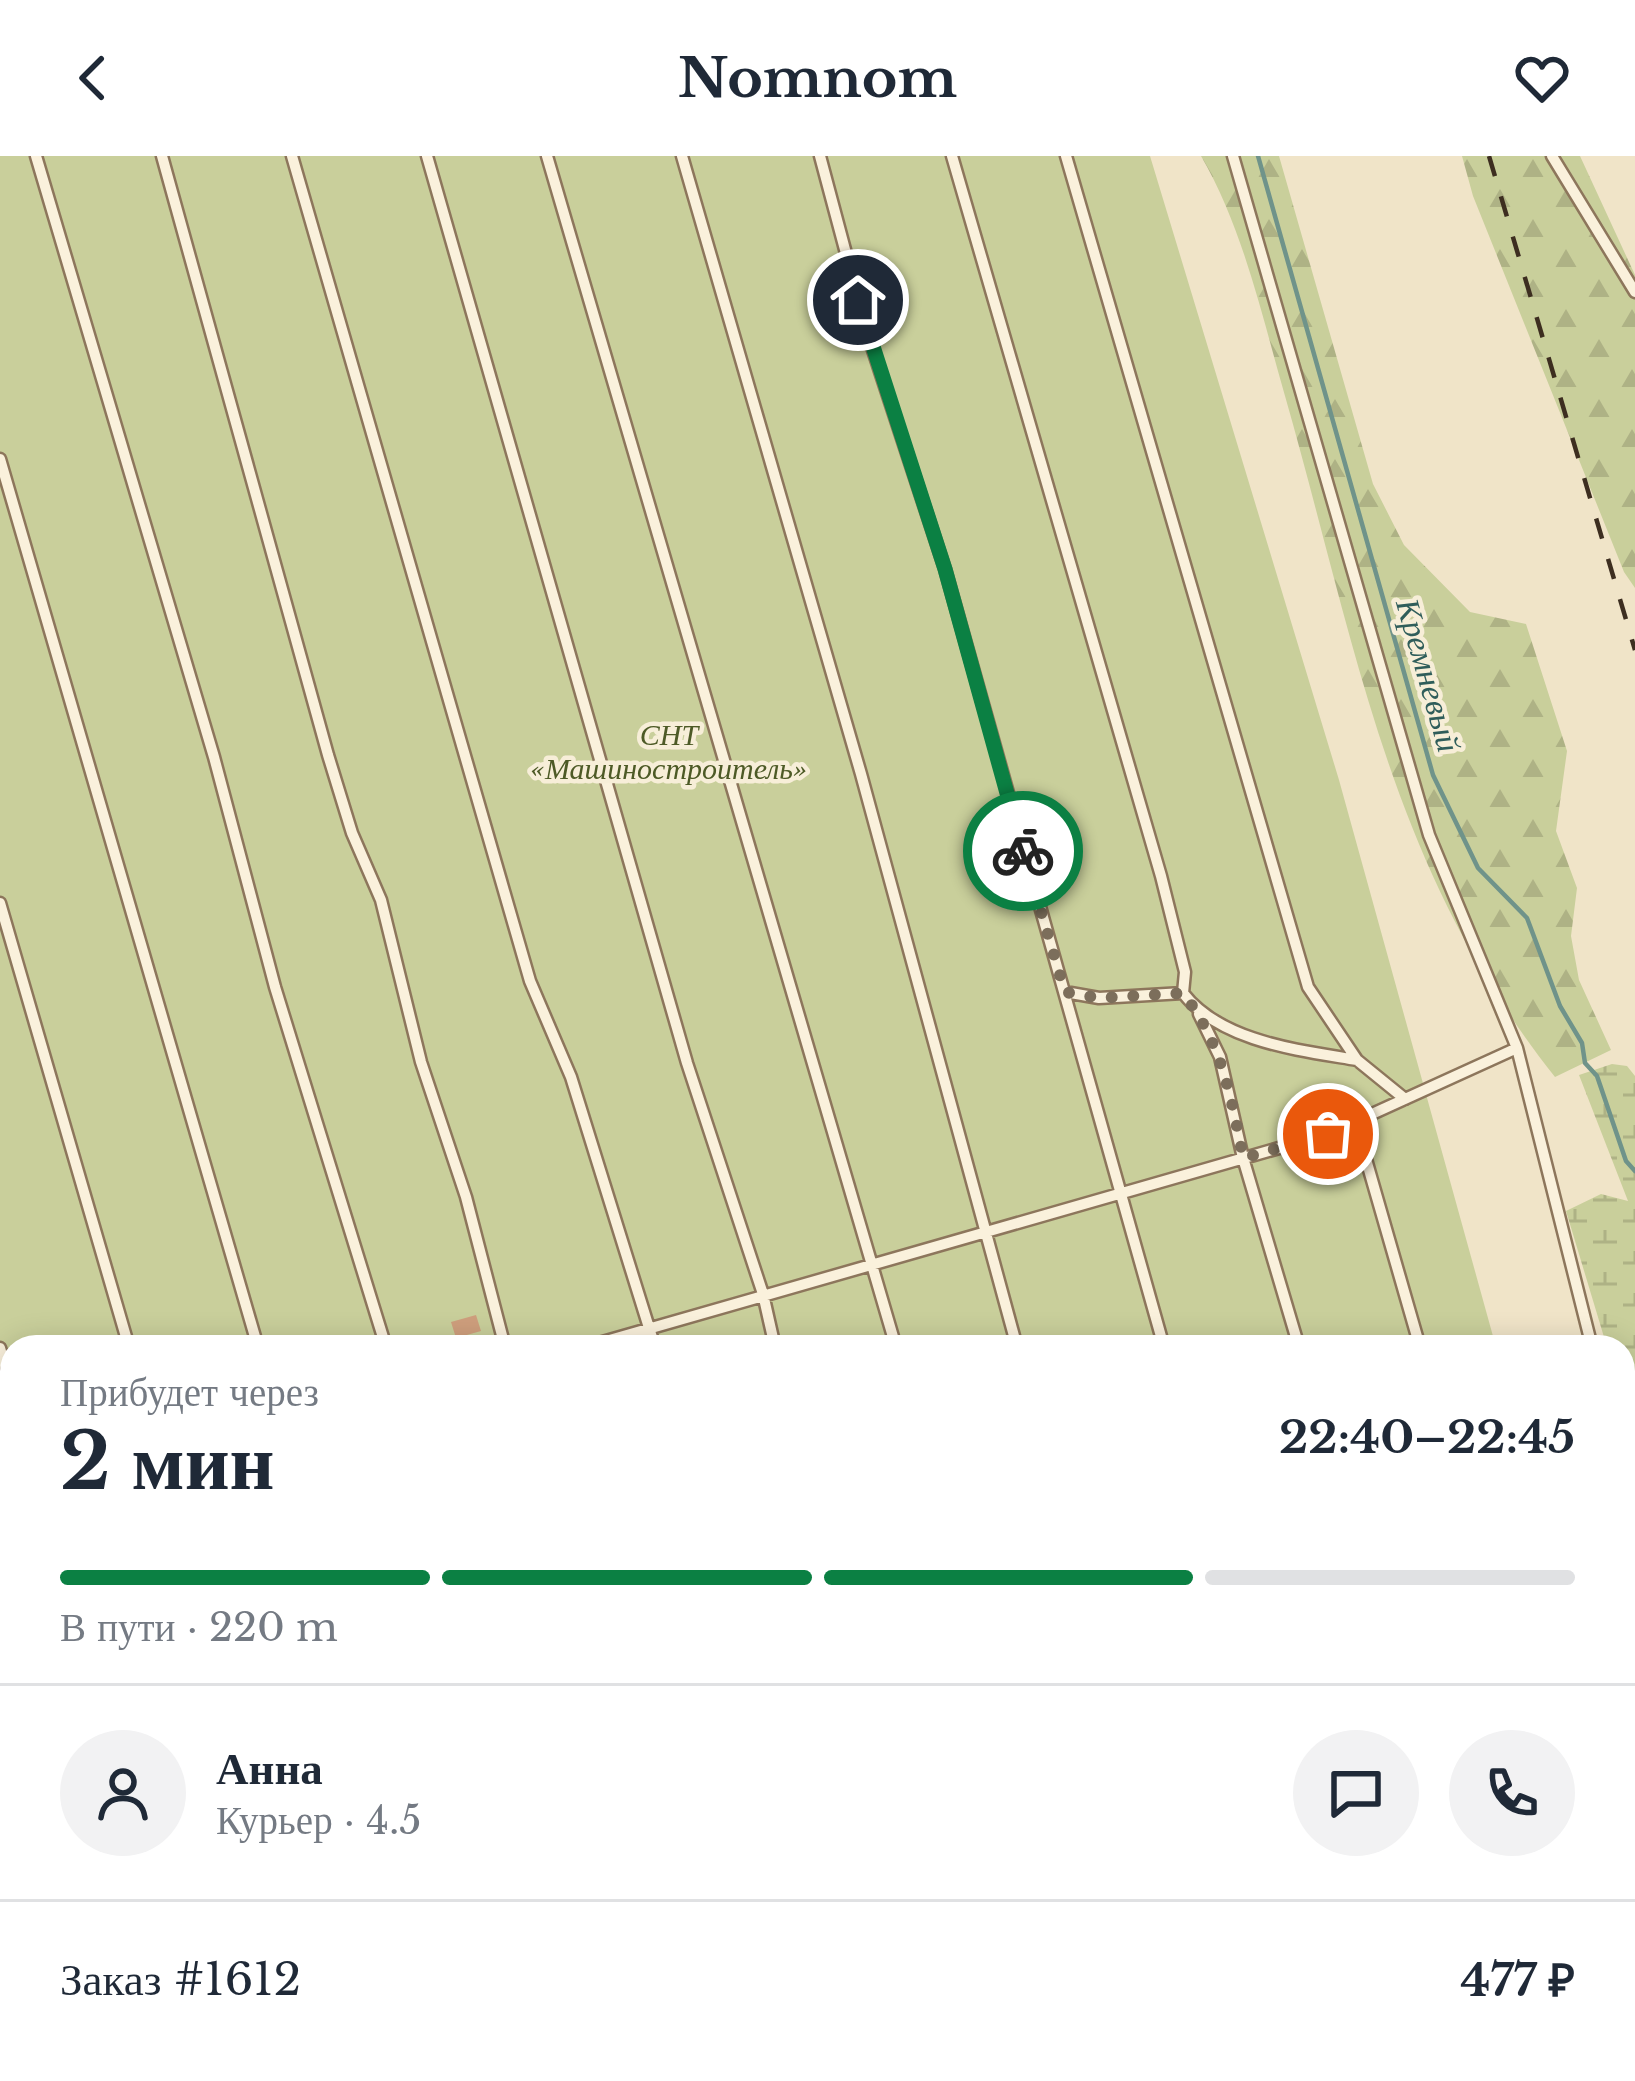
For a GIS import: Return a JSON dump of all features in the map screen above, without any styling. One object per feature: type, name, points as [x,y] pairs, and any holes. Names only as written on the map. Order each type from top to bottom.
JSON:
[{"type":"lane","points":[[36,156],[214,757],[275,987],[382,1335]]},
{"type":"lane","points":[[162,156],[328,755],[352,833],[381,900],[421,1062],[466,1197],[502,1335]]},
{"type":"lane","points":[[292,156],[513,923],[571,1077],[650,1335]]},
{"type":"lane","points":[[427,156],[687,1063],[772,1335]]},
{"type":"lane","points":[[547,156],[892,1335]]},
{"type":"lane","points":[[682,156],[861,774],[1013,1335]]},
{"type":"lane","points":[[820,156],[867,332],[945,569],[1161,1335]]},
{"type":"lane","points":[[952,156],[1161,876],[1185,972],[1183,993],[1220,1057],[1243,1158],[1296,1335]]},
{"type":"lane","points":[[1066,156],[1308,987],[1357,1060],[1405,1099]]},
{"type":"lane","points":[[1233,156],[1429,835],[1516,1048],[1589,1335]]},
{"type":"lane","points":[[1552,156],[1635,292]]},
{"type":"lane","points":[[0,459],[255,1335]]},
{"type":"lane","points":[[0,903],[126,1335]]},
{"type":"lane","points":[[1065,992],[1099,998],[1183,993]]},
{"type":"lane","points":[[1199,1014],[1282,1046],[1357,1060]]},
{"type":"lane","points":[[627,1335],[1243,1158],[1355,1121],[1516,1048]]},
{"type":"lane","points":[[1355,1121],[1417,1335]]},
{"type":"green space","name":"СНТ «Машиностроитель»","points":[[0,156],[1150,156],[1339,780],[1493,1335],[0,1335]]},
{"type":"green space","points":[[1201,156],[1279,156],[1373,484],[1404,545],[1470,612],[1526,624],[1567,751],[1556,831],[1577,888],[1571,936],[1579,980],[1611,1050],[1555,1077],[1499,998],[1453,917],[1415,835],[1358,665],[1250,273],[1229,213]]},
{"type":"green space","points":[[1462,156],[1580,156],[1635,275],[1635,588],[1624,572],[1473,196]]},
{"type":"green space","points":[[1612,1064],[1627,1066],[1635,1076],[1635,1335],[1603,1335],[1566,1211],[1601,1194],[1628,1201],[1579,1075]]},
{"type":"building","points":[[476,1315],[481,1331],[455,1335],[451,1322]]},
{"type":"waterway","name":"Кремневый","points":[[1258,156],[1433,775],[1478,868],[1527,918],[1560,1006],[1582,1043],[1585,1063],[1597,1076],[1626,1161],[1635,1171]]},
{"type":"railway","points":[[1489,156],[1635,650]]},
{"type":"way so far","points":[[1023,851],[1065,992],[1099,998],[1183,993],[1205,1022],[1233,1102],[1243,1158],[1328,1134]]},
{"type":"route","points":[[858,300],[926,505],[1023,851]]}]
